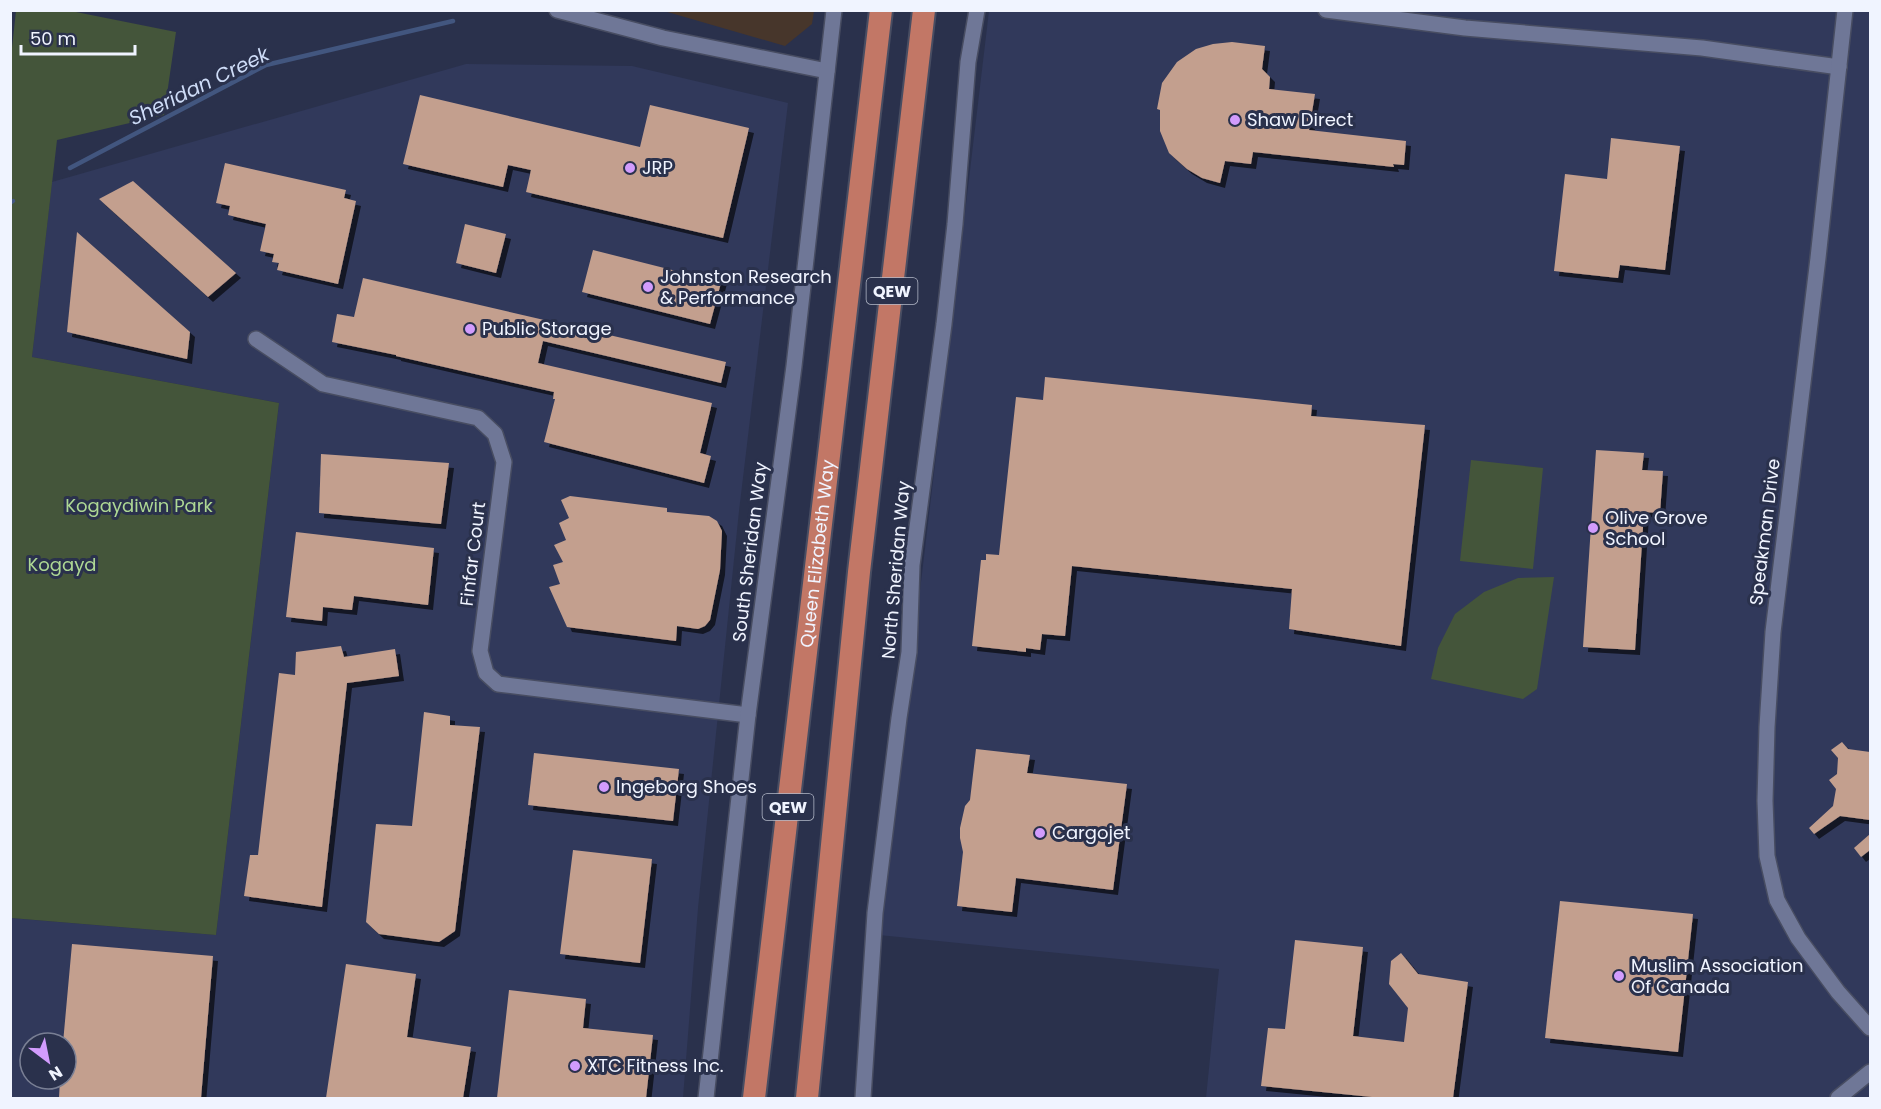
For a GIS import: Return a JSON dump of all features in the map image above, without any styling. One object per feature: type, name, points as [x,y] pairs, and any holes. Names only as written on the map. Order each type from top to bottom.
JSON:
[{"type":"highway","name":"Queen Elizabeth Way","points":[[754,1098],[881,10]]},
{"type":"highway","name":"QEW","points":[[807,1098],[859,572],[924,10]]},
{"type":"street","points":[[556,10],[663,38],[826,71]]},
{"type":"street","name":"South Sheridan Way","points":[[706,1098],[748,715],[794,366],[834,10]]},
{"type":"street","name":"North Sheridan Way","points":[[863,1098],[875,913],[909,652],[912,565],[944,324],[955,224],[968,62],[977,10]]},
{"type":"street","points":[[1326,10],[1465,28],[1714,49],[1839,67]]},
{"type":"street","name":"Speakman Drive","points":[[1845,10],[1773,632],[1765,812],[1767,855],[1777,900],[1798,938],[1838,992],[1870,1028]]},
{"type":"street","name":"Finfar Court","points":[[256,339],[323,384],[478,418],[495,435],[504,462],[480,651],[486,673],[498,684],[748,715]]},
{"type":"street","points":[[1838,1098],[1870,1072]]},
{"type":"shaded area","points":[[664,11],[814,11],[812,24],[785,46]]},
{"type":"shaded area","points":[[989,11],[1870,11],[1870,1098],[1206,1098],[1219,969],[879,935]]},
{"type":"shaded area","points":[[466,64],[632,66],[788,103],[739,511],[698,908],[683,1098],[11,1098],[10,918],[216,935],[279,403],[32,357],[52,182]]},
{"type":"green space","name":"Kogaydiwin Park","points":[[16,11],[71,11],[176,32],[164,115],[57,140],[32,357],[279,403],[216,935],[11,918],[10,66]]},
{"type":"green space","points":[[1471,460],[1543,468],[1533,569],[1460,561]]},
{"type":"green space","points":[[1554,577],[1537,689],[1523,699],[1431,679],[1438,648],[1455,614],[1484,592],[1518,578]]},
{"type":"building","name":"Shaw Direct","points":[[1232,42],[1265,46],[1262,69],[1270,77],[1269,89],[1315,94],[1309,130],[1406,141],[1404,165],[1393,164],[1394,167],[1253,152],[1251,164],[1225,161],[1220,183],[1202,178],[1187,169],[1169,153],[1160,131],[1160,110],[1157,109],[1162,83],[1177,62],[1196,49]]},
{"type":"building","name":"JRP","points":[[420,95],[640,147],[650,105],[749,128],[723,238],[526,192],[531,170],[508,165],[503,187],[403,164]]},
{"type":"building","points":[[1611,138],[1680,146],[1665,270],[1620,265],[1618,278],[1554,271],[1565,174],[1607,179]]},
{"type":"building","points":[[225,163],[346,190],[344,198],[356,201],[338,284],[277,270],[279,263],[272,262],[274,254],[260,251],[266,224],[228,215],[230,206],[216,203]]},
{"type":"building","points":[[133,181],[236,273],[208,297],[99,199]]},
{"type":"building","points":[[465,224],[506,234],[496,273],[456,263]]},
{"type":"building","points":[[77,232],[190,332],[187,359],[67,332]]},
{"type":"building","name":"Johnston Research & Performance","points":[[593,250],[688,274],[689,271],[722,279],[710,324],[582,292]]},
{"type":"building","points":[[363,278],[726,362],[721,383],[543,341],[538,363],[712,403],[700,453],[711,456],[704,483],[544,442],[555,399],[553,399],[554,392],[332,342],[337,314],[354,317]]},
{"type":"building","points":[[1045,377],[1312,405],[1311,416],[1425,425],[1401,646],[1289,629],[1292,589],[1072,566],[1065,636],[1042,634],[1040,650],[1026,648],[1026,652],[972,646],[981,560],[986,560],[986,554],[999,555],[1016,397],[1043,400]]},
{"type":"building","points":[[1596,450],[1644,453],[1642,470],[1663,471],[1660,513],[1644,512],[1635,650],[1583,647]]},
{"type":"building","points":[[321,454],[449,463],[441,524],[319,513]]},
{"type":"building","points":[[570,496],[667,508],[667,512],[709,516],[717,521],[722,531],[720,570],[710,620],[705,626],[698,629],[677,626],[676,641],[567,627],[549,587],[560,584],[553,565],[563,562],[554,545],[566,540],[559,523],[569,518],[561,500]]},
{"type":"building","points":[[296,532],[434,548],[428,605],[354,596],[352,610],[323,607],[322,621],[286,617]]},
{"type":"building","points":[[341,646],[344,657],[395,649],[399,676],[347,683],[322,907],[244,896],[250,855],[258,855],[279,673],[295,675],[296,652]]},
{"type":"building","points":[[424,712],[450,716],[450,725],[480,727],[455,931],[439,942],[379,934],[366,922],[376,824],[412,826]]},
{"type":"building","points":[[1842,742],[1848,749],[1870,752],[1870,820],[1840,816],[1814,834],[1809,828],[1833,806],[1836,789],[1829,780],[1837,774],[1838,758],[1831,750]]},
{"type":"building","name":"Cargojet","points":[[976,749],[1030,755],[1027,773],[1127,784],[1113,890],[1016,878],[1012,912],[957,906],[963,852],[960,828],[965,806],[970,800]]},
{"type":"building","name":"Ingeborg Shoes","points":[[534,753],[679,769],[673,821],[528,805]]},
{"type":"building","points":[[1870,834],[1870,850],[1861,857],[1854,848]]},
{"type":"building","points":[[573,850],[652,859],[640,963],[560,954]]},
{"type":"building","name":"Muslim Association Of Canada","points":[[1560,901],[1693,914],[1678,1052],[1545,1038]]},
{"type":"building","points":[[1295,940],[1363,947],[1353,1036],[1404,1042],[1408,1008],[1389,984],[1391,961],[1401,953],[1418,974],[1468,982],[1453,1098],[1382,1098],[1261,1086],[1268,1028],[1285,1029]]},
{"type":"building","points":[[72,944],[213,956],[201,1098],[59,1098],[59,1091],[78,1091],[78,1031],[64,1031]]},
{"type":"building","points":[[346,964],[416,974],[407,1037],[471,1047],[463,1098],[326,1098]]},
{"type":"building","name":"XTC Fitness Inc.","points":[[509,990],[586,999],[583,1028],[653,1035],[646,1098],[497,1098]]},
{"type":"waterway","name":"Sheridan Creek","points":[[70,168],[266,65],[453,21]]},
{"type":"place","name":"Shaw Direct","points":[[1235,120]]},
{"type":"place","name":"JRP","points":[[630,168]]},
{"type":"place","name":"Johnston Research & Performance","points":[[648,287]]},
{"type":"place","name":"Public Storage","points":[[470,329]]},
{"type":"place","name":"Olive Grove School","points":[[1593,528]]},
{"type":"place","name":"Ingeborg Shoes","points":[[604,787]]},
{"type":"place","name":"Cargojet","points":[[1040,833]]},
{"type":"place","name":"Muslim Association Of Canada","points":[[1619,976]]},
{"type":"place","name":"XTC Fitness Inc.","points":[[575,1066]]},
{"type":"park label","name":"Kogayd","points":[[62,565]]}]
